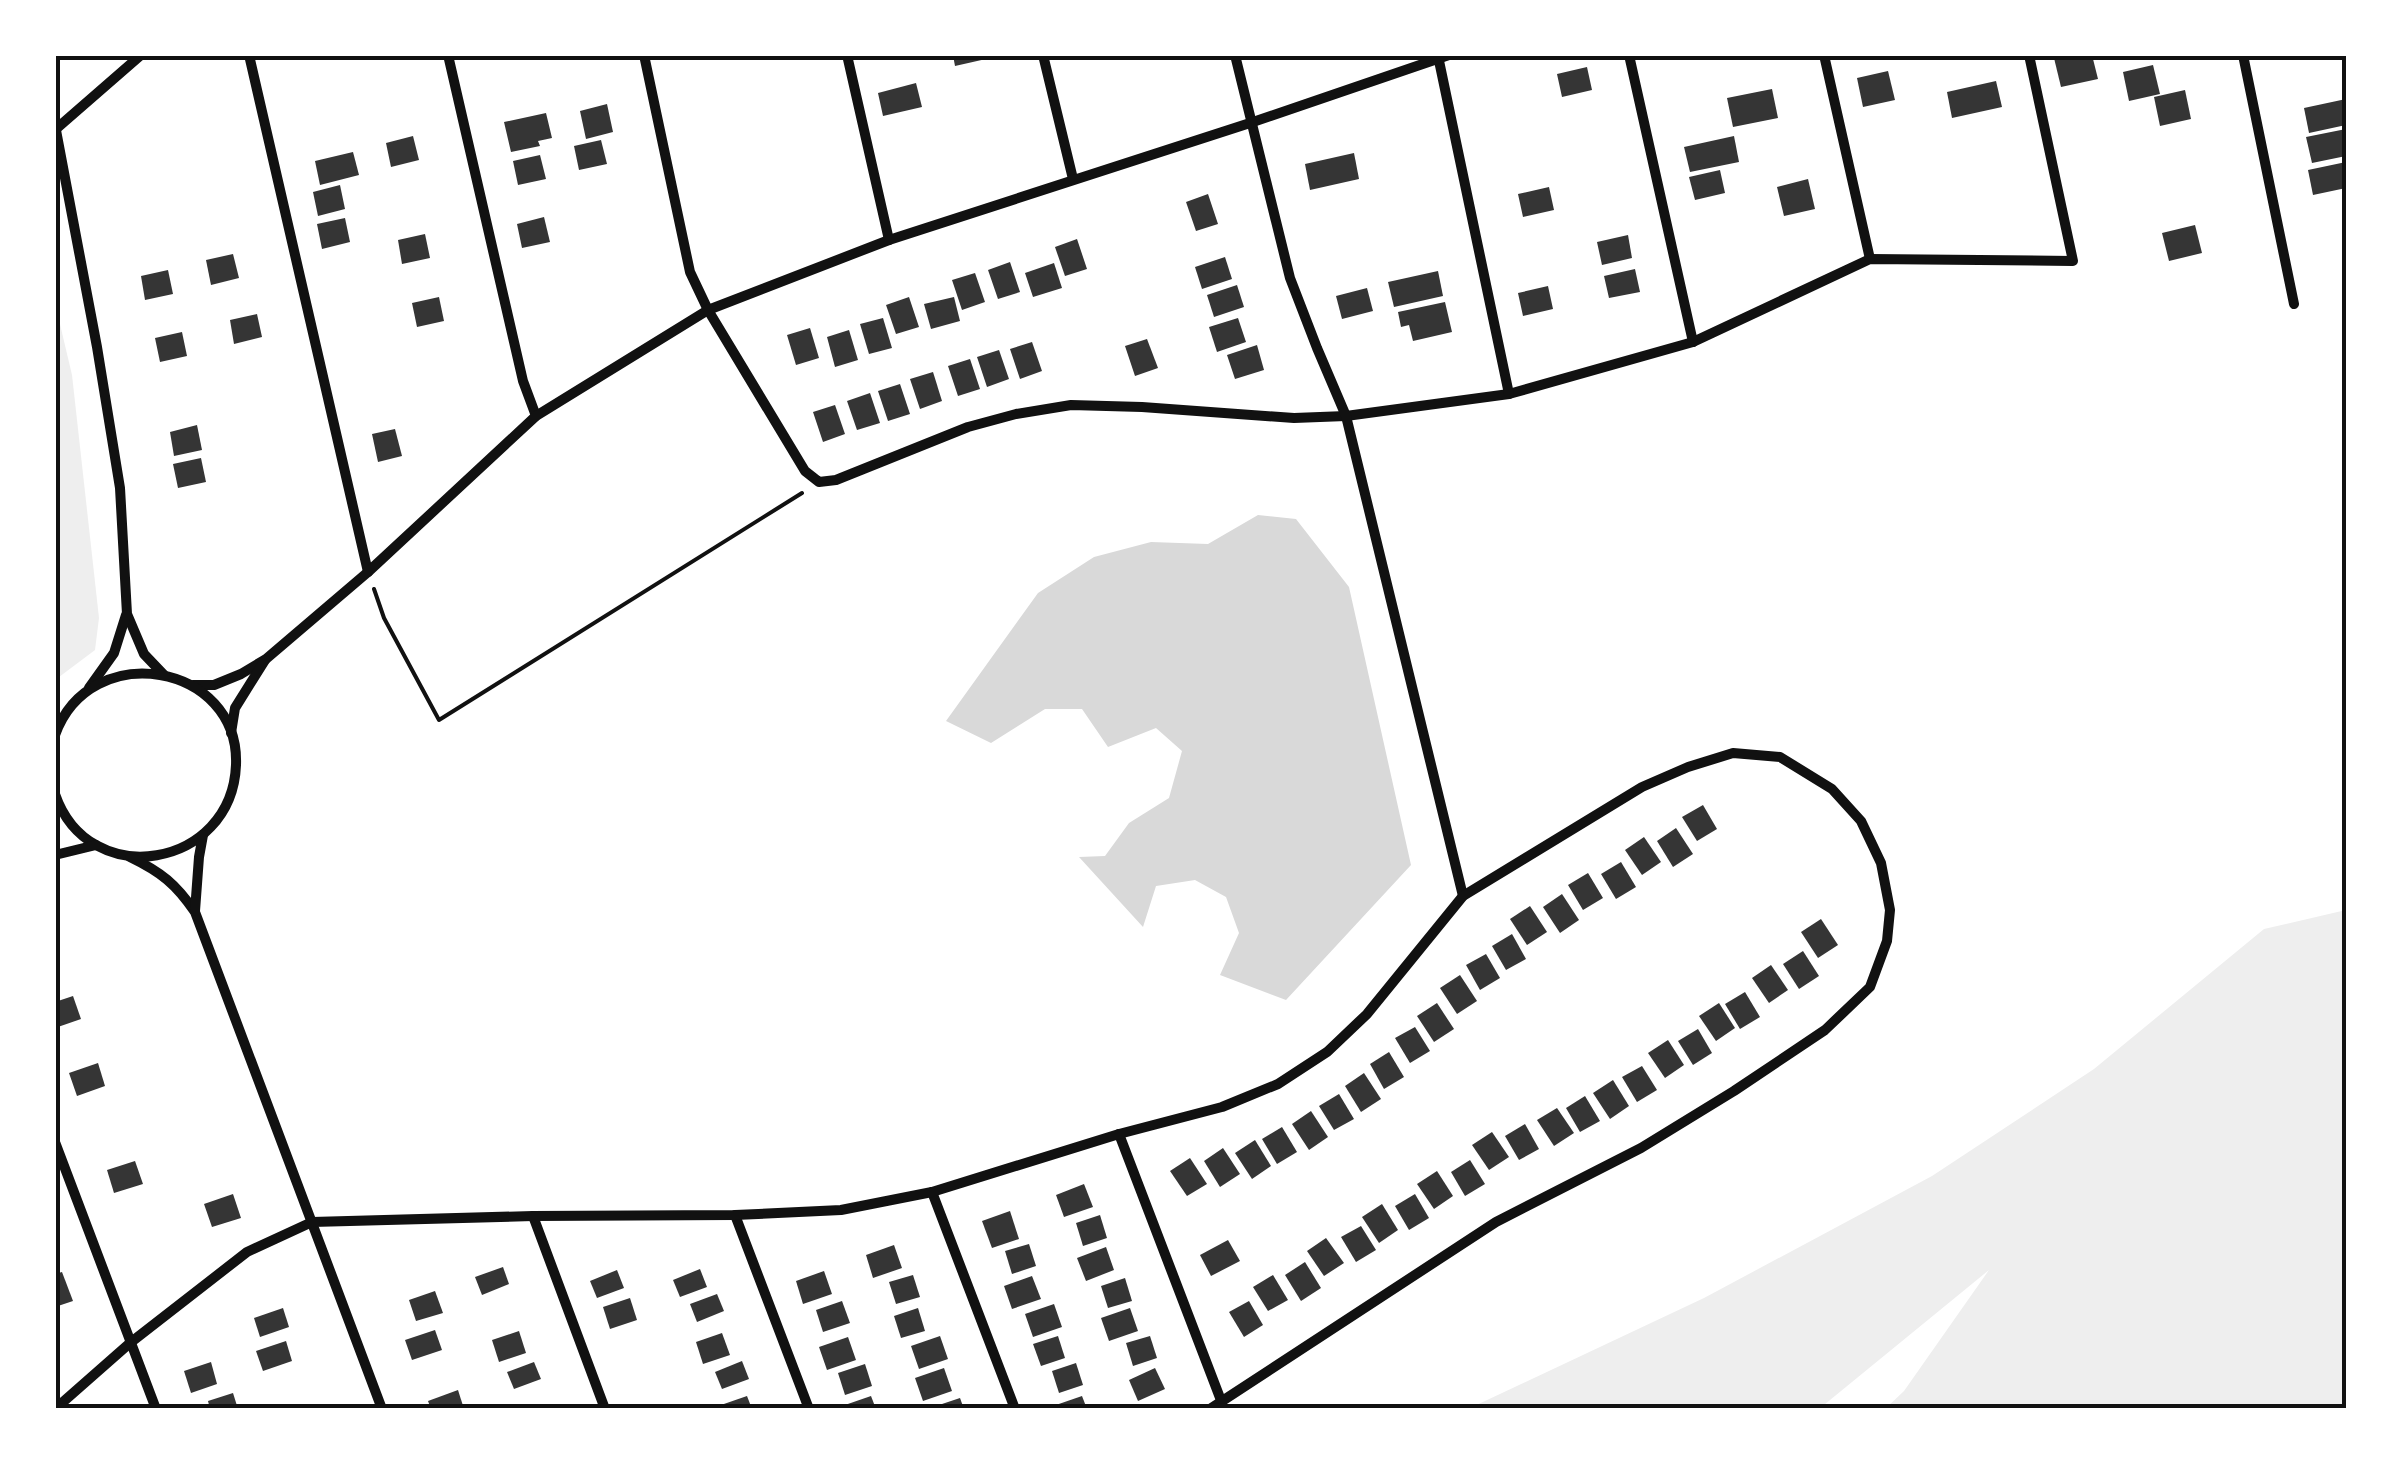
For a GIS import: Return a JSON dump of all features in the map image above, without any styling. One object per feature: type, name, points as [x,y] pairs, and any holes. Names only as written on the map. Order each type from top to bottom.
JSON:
[{"type":"street","points":[[55,735],[69,707],[88,689],[114,653],[126,614],[120,488],[55,127],[142,55]]},
{"type":"street","points":[[249,55],[368,572]]},
{"type":"street","points":[[448,55],[524,381],[536,416]]},
{"type":"street","points":[[644,55],[690,272],[708,310],[805,470],[819,482],[836,480],[968,427],[1072,405],[1142,406],[1294,418],[1346,416],[1509,394],[1694,342],[1870,259],[2072,261],[2029,55]]},
{"type":"street","points":[[846,55],[890,240]]},
{"type":"street","points":[[1042,55],[1073,179]]},
{"type":"street","points":[[1234,55],[1290,278],[1346,416],[1463,896]]},
{"type":"street","points":[[1629,55],[1694,342]]},
{"type":"street","points":[[1824,55],[1870,259]]},
{"type":"street","points":[[2243,55],[2294,304]]},
{"type":"street","points":[[88,689],[116,676],[146,671],[193,685],[214,685],[266,659],[368,572],[536,416],[708,310],[890,240],[1442,56],[1509,394]]},
{"type":"street","points":[[126,614],[144,654],[164,675]]},
{"type":"street","points":[[231,733],[234,708],[266,659]]},
{"type":"street","points":[[130,857],[182,849],[203,835],[222,814],[234,788],[236,760],[231,733],[222,714],[193,685]]},
{"type":"street","points":[[55,1409],[130,1343],[247,1252],[312,1222],[841,1210],[932,1192],[1236,1102],[1278,1084],[1327,1052],[1367,1014],[1463,896],[1642,787],[1733,753],[1780,757],[1832,789],[1861,821],[1880,863],[1890,910],[1887,941],[1870,987],[1825,1030],[1734,1092],[1641,1148],[1496,1222],[1210,1409]]},
{"type":"street","points":[[55,794],[57,810],[75,828],[96,845],[158,871],[180,890],[195,912],[382,1409]]},
{"type":"street","points":[[195,912],[203,835]]},
{"type":"street","points":[[55,855],[96,845]]},
{"type":"street","points":[[1119,1134],[1222,1402]]},
{"type":"street","points":[[55,1142],[156,1409]]},
{"type":"street","points":[[932,1192],[1015,1409]]},
{"type":"street","points":[[734,1215],[809,1409]]},
{"type":"street","points":[[533,1216],[605,1409]]},
{"type":"path","points":[[368,572],[384,618],[439,720],[819,482]]},
{"type":"shaded area","points":[[55,303],[72,375],[99,618],[95,650],[55,680]]},
{"type":"shaded area","points":[[1258,515],[1296,519],[1349,587],[1411,865],[1286,1000],[1220,975],[1239,933],[1226,897],[1195,880],[1156,886],[1143,927],[1079,857],[1105,856],[1129,823],[1169,798],[1182,751],[1156,728],[1108,747],[1082,709],[1045,709],[991,743],[946,721],[1038,593],[1094,557],[1151,542],[1208,544]]},
{"type":"shaded area","points":[[2346,910],[2346,1409],[1885,1409],[1904,1391],[1989,1270],[1819,1409],[1468,1409],[1704,1298],[1932,1176],[2094,1069],[2264,929]]},
{"type":"building","points":[[953,55],[985,55],[986,59],[955,66]]},
{"type":"building","points":[[2092,55],[2098,79],[2061,87],[2054,58]]},
{"type":"building","points":[[2153,65],[2160,94],[2129,101],[2123,72]]},
{"type":"building","points":[[1587,67],[1592,90],[1562,97],[1557,74]]},
{"type":"building","points":[[1888,71],[1895,100],[1863,107],[1857,78]]},
{"type":"building","points":[[1996,81],[2002,107],[1952,118],[1947,92]]},
{"type":"building","points":[[916,83],[922,107],[883,116],[878,93]]},
{"type":"building","points":[[1772,89],[1778,118],[1733,127],[1727,98]]},
{"type":"building","points":[[2185,90],[2191,119],[2160,126],[2154,97]]},
{"type":"building","points":[[2346,99],[2346,125],[2309,133],[2304,108]]},
{"type":"building","points":[[607,104],[613,132],[586,139],[580,111]]},
{"type":"building","points":[[546,113],[552,138],[538,141],[540,146],[511,152],[504,122]]},
{"type":"building","points":[[2346,129],[2346,156],[2312,163],[2306,137]]},
{"type":"building","points":[[413,136],[419,160],[391,167],[386,143]]},
{"type":"building","points":[[1734,136],[1739,162],[1690,172],[1684,147]]},
{"type":"building","points":[[601,140],[607,164],[579,170],[574,146]]},
{"type":"building","points":[[353,152],[359,175],[320,185],[315,161]]},
{"type":"building","points":[[1354,153],[1359,179],[1310,190],[1305,164]]},
{"type":"building","points":[[540,155],[546,179],[518,185],[513,161]]},
{"type":"building","points":[[2346,162],[2346,188],[2313,195],[2308,170]]},
{"type":"building","points":[[1720,170],[1725,193],[1695,200],[1689,177]]},
{"type":"building","points":[[1808,179],[1815,209],[1784,216],[1777,187]]},
{"type":"building","points":[[340,185],[345,209],[318,216],[313,192]]},
{"type":"building","points":[[1549,187],[1554,210],[1523,217],[1518,194]]},
{"type":"building","points":[[1208,194],[1218,224],[1196,231],[1186,202]]},
{"type":"building","points":[[544,217],[550,242],[522,248],[517,224]]},
{"type":"building","points":[[345,218],[350,242],[322,249],[317,224]]},
{"type":"building","points":[[2195,225],[2202,253],[2169,261],[2162,233]]},
{"type":"building","points":[[425,234],[430,258],[402,264],[398,240]]},
{"type":"building","points":[[1628,235],[1632,258],[1602,265],[1597,242]]},
{"type":"building","points":[[1077,239],[1087,269],[1065,276],[1055,247]]},
{"type":"building","points":[[233,254],[239,278],[211,285],[206,260]]},
{"type":"building","points":[[1225,257],[1232,279],[1202,289],[1195,267]]},
{"type":"building","points":[[1010,262],[1020,292],[998,299],[988,270]]},
{"type":"building","points":[[1054,263],[1062,288],[1033,297],[1025,273]]},
{"type":"building","points":[[1635,269],[1640,292],[1609,298],[1604,276]]},
{"type":"building","points":[[168,270],[173,294],[145,300],[141,276]]},
{"type":"building","points":[[1438,271],[1443,296],[1394,307],[1388,282]]},
{"type":"building","points":[[975,273],[985,302],[962,310],[952,280]]},
{"type":"building","points":[[1237,285],[1244,307],[1214,317],[1207,295]]},
{"type":"building","points":[[1548,286],[1553,309],[1523,316],[1518,293]]},
{"type":"building","points":[[1367,288],[1373,311],[1342,319],[1336,296]]},
{"type":"building","points":[[439,297],[444,321],[417,327],[412,303]]},
{"type":"building","points":[[909,297],[919,327],[896,334],[886,305]]},
{"type":"building","points":[[954,297],[960,321],[931,329],[924,304]]},
{"type":"building","points":[[1445,302],[1452,332],[1413,341],[1409,325],[1401,327],[1398,312]]},
{"type":"building","points":[[257,314],[262,337],[234,344],[230,320]]},
{"type":"building","points":[[883,318],[892,348],[869,354],[860,324]]},
{"type":"building","points":[[1238,318],[1246,342],[1217,352],[1209,327]]},
{"type":"building","points":[[810,328],[819,358],[796,365],[787,335]]},
{"type":"building","points":[[849,330],[858,360],[835,367],[827,337]]},
{"type":"building","points":[[182,332],[187,356],[160,362],[155,338]]},
{"type":"building","points":[[1147,339],[1158,368],[1135,376],[1125,346]]},
{"type":"building","points":[[1032,342],[1042,371],[1020,379],[1010,349]]},
{"type":"building","points":[[1257,345],[1264,370],[1235,379],[1227,355]]},
{"type":"building","points":[[999,350],[1009,379],[987,387],[977,357]]},
{"type":"building","points":[[970,359],[980,389],[958,396],[948,366]]},
{"type":"building","points":[[933,372],[942,401],[920,409],[910,379]]},
{"type":"building","points":[[900,384],[910,414],[888,421],[878,391]]},
{"type":"building","points":[[870,393],[880,423],[857,430],[847,401]]},
{"type":"building","points":[[835,405],[845,434],[823,442],[813,412]]},
{"type":"building","points":[[197,425],[202,450],[174,456],[170,432]]},
{"type":"building","points":[[395,429],[402,456],[378,462],[372,434]]},
{"type":"building","points":[[201,458],[206,482],[178,488],[173,464]]},
{"type":"building","points":[[1703,805],[1717,829],[1697,841],[1682,817]]},
{"type":"building","points":[[1676,828],[1693,854],[1673,867],[1657,841]]},
{"type":"building","points":[[1644,837],[1661,862],[1642,875],[1625,850]]},
{"type":"building","points":[[1621,862],[1636,887],[1616,899],[1601,874]]},
{"type":"building","points":[[1588,873],[1603,898],[1583,910],[1568,885]]},
{"type":"building","points":[[1562,894],[1579,920],[1560,933],[1543,907]]},
{"type":"building","points":[[1530,906],[1547,932],[1527,945],[1510,919]]},
{"type":"building","points":[[1821,919],[1838,945],[1818,958],[1801,932]]},
{"type":"building","points":[[1512,934],[1526,959],[1506,970],[1492,946]]},
{"type":"building","points":[[1803,951],[1819,976],[1799,989],[1783,964]]},
{"type":"building","points":[[1486,954],[1500,978],[1480,990],[1466,965]]},
{"type":"building","points":[[1771,965],[1788,990],[1769,1003],[1752,978]]},
{"type":"building","points":[[1460,975],[1477,1001],[1457,1014],[1440,988]]},
{"type":"building","points":[[1745,992],[1760,1017],[1740,1029],[1725,1004]]},
{"type":"building","points":[[73,996],[81,1019],[55,1028],[55,1002]]},
{"type":"building","points":[[1437,1003],[1454,1029],[1434,1042],[1417,1016]]},
{"type":"building","points":[[1719,1003],[1735,1028],[1716,1041],[1699,1016]]},
{"type":"building","points":[[1415,1027],[1430,1051],[1410,1063],[1395,1038]]},
{"type":"building","points":[[1698,1029],[1712,1053],[1693,1065],[1678,1041]]},
{"type":"building","points":[[1668,1040],[1684,1065],[1665,1078],[1648,1053]]},
{"type":"building","points":[[1389,1052],[1404,1077],[1384,1089],[1370,1064]]},
{"type":"building","points":[[98,1063],[105,1086],[77,1096],[69,1073]]},
{"type":"building","points":[[1642,1066],[1657,1090],[1637,1102],[1622,1077]]},
{"type":"building","points":[[1364,1073],[1381,1099],[1361,1112],[1345,1086]]},
{"type":"building","points":[[1613,1080],[1629,1106],[1610,1119],[1593,1093]]},
{"type":"building","points":[[1339,1094],[1354,1119],[1334,1130],[1319,1106]]},
{"type":"building","points":[[1585,1096],[1600,1121],[1580,1132],[1566,1108]]},
{"type":"building","points":[[1557,1108],[1574,1133],[1554,1146],[1537,1120]]},
{"type":"building","points":[[1311,1111],[1328,1137],[1309,1150],[1292,1124]]},
{"type":"building","points":[[1525,1124],[1539,1149],[1519,1160],[1505,1136]]},
{"type":"building","points":[[1282,1127],[1297,1152],[1277,1164],[1262,1139]]},
{"type":"building","points":[[1492,1132],[1509,1157],[1489,1170],[1472,1145]]},
{"type":"building","points":[[1255,1140],[1271,1166],[1252,1179],[1235,1153]]},
{"type":"building","points":[[1223,1148],[1240,1174],[1220,1187],[1204,1161]]},
{"type":"building","points":[[1190,1158],[1207,1184],[1187,1196],[1170,1171]]},
{"type":"building","points":[[1470,1160],[1485,1184],[1465,1196],[1451,1172]]},
{"type":"building","points":[[135,1161],[143,1184],[114,1193],[107,1170]]},
{"type":"building","points":[[1437,1171],[1453,1196],[1434,1209],[1417,1184]]},
{"type":"building","points":[[1084,1184],[1093,1207],[1064,1217],[1056,1195]]},
{"type":"building","points":[[233,1194],[241,1218],[212,1227],[204,1204]]},
{"type":"building","points":[[1415,1194],[1429,1218],[1409,1230],[1395,1206]]},
{"type":"building","points":[[1382,1204],[1398,1230],[1379,1243],[1362,1217]]},
{"type":"building","points":[[1010,1211],[1019,1239],[992,1248],[982,1221]]},
{"type":"building","points":[[1100,1215],[1107,1238],[1083,1246],[1076,1223]]},
{"type":"building","points":[[1361,1226],[1376,1250],[1356,1262],[1341,1237]]},
{"type":"building","points":[[1326,1238],[1344,1263],[1324,1276],[1307,1251]]},
{"type":"building","points":[[1228,1240],[1240,1261],[1211,1276],[1200,1255]]},
{"type":"building","points":[[1029,1244],[1036,1266],[1012,1274],[1005,1251]]},
{"type":"building","points":[[894,1245],[902,1268],[873,1278],[866,1255]]},
{"type":"building","points":[[1106,1247],[1114,1270],[1086,1281],[1077,1258]]},
{"type":"building","points":[[1305,1262],[1321,1288],[1301,1301],[1285,1275]]},
{"type":"building","points":[[503,1267],[509,1284],[482,1295],[475,1277]]},
{"type":"building","points":[[700,1269],[707,1287],[680,1297],[673,1280]]},
{"type":"building","points":[[617,1270],[624,1288],[597,1298],[590,1281]]},
{"type":"building","points":[[824,1271],[832,1294],[803,1304],[796,1281]]},
{"type":"building","points":[[62,1272],[73,1301],[55,1307],[55,1274]]},
{"type":"building","points":[[913,1275],[920,1297],[896,1304],[889,1282]]},
{"type":"building","points":[[1273,1275],[1288,1300],[1268,1311],[1253,1287]]},
{"type":"building","points":[[1032,1276],[1041,1299],[1012,1309],[1004,1286]]},
{"type":"building","points":[[1125,1278],[1132,1301],[1108,1308],[1101,1286]]},
{"type":"building","points":[[435,1291],[443,1313],[416,1321],[409,1300]]},
{"type":"building","points":[[717,1294],[724,1311],[697,1322],[690,1304]]},
{"type":"building","points":[[630,1298],[637,1320],[610,1329],[603,1307]]},
{"type":"building","points":[[842,1301],[850,1323],[823,1332],[816,1310]]},
{"type":"building","points":[[1249,1301],[1263,1325],[1244,1337],[1229,1312]]},
{"type":"building","points":[[1054,1304],[1062,1327],[1033,1337],[1025,1314]]},
{"type":"building","points":[[283,1308],[289,1327],[260,1337],[254,1318]]},
{"type":"building","points":[[918,1308],[925,1331],[901,1338],[894,1316]]},
{"type":"building","points":[[1130,1308],[1138,1331],[1109,1341],[1101,1318]]},
{"type":"building","points":[[435,1330],[442,1350],[412,1360],[405,1340]]},
{"type":"building","points":[[519,1331],[526,1353],[499,1362],[492,1340]]},
{"type":"building","points":[[722,1333],[730,1355],[703,1364],[696,1342]]},
{"type":"building","points":[[940,1336],[948,1359],[919,1369],[911,1346]]},
{"type":"building","points":[[1058,1336],[1065,1358],[1041,1366],[1033,1344]]},
{"type":"building","points":[[1150,1336],[1157,1358],[1133,1366],[1126,1343]]},
{"type":"building","points":[[848,1337],[856,1360],[827,1370],[819,1347]]},
{"type":"building","points":[[286,1341],[292,1361],[263,1371],[256,1351]]},
{"type":"building","points":[[742,1361],[749,1379],[722,1389],[715,1372]]},
{"type":"building","points":[[211,1362],[217,1384],[191,1393],[184,1371]]},
{"type":"building","points":[[534,1362],[541,1379],[514,1389],[507,1372]]},
{"type":"building","points":[[1076,1363],[1083,1385],[1059,1393],[1052,1371]]},
{"type":"building","points":[[865,1364],[872,1386],[845,1395],[838,1373]]},
{"type":"building","points":[[944,1368],[952,1391],[923,1401],[915,1378]]},
{"type":"building","points":[[1155,1368],[1165,1389],[1138,1401],[1129,1380]]},
{"type":"building","points":[[458,1390],[464,1409],[431,1409],[428,1401]]},
{"type":"building","points":[[233,1393],[238,1409],[210,1409],[208,1401]]},
{"type":"building","points":[[747,1396],[752,1409],[722,1409],[721,1405]]},
{"type":"building","points":[[871,1396],[876,1409],[843,1409],[842,1406]]},
{"type":"building","points":[[1082,1396],[1087,1409],[1054,1409],[1053,1406]]},
{"type":"building","points":[[960,1398],[964,1409],[937,1409],[936,1406]]}]
